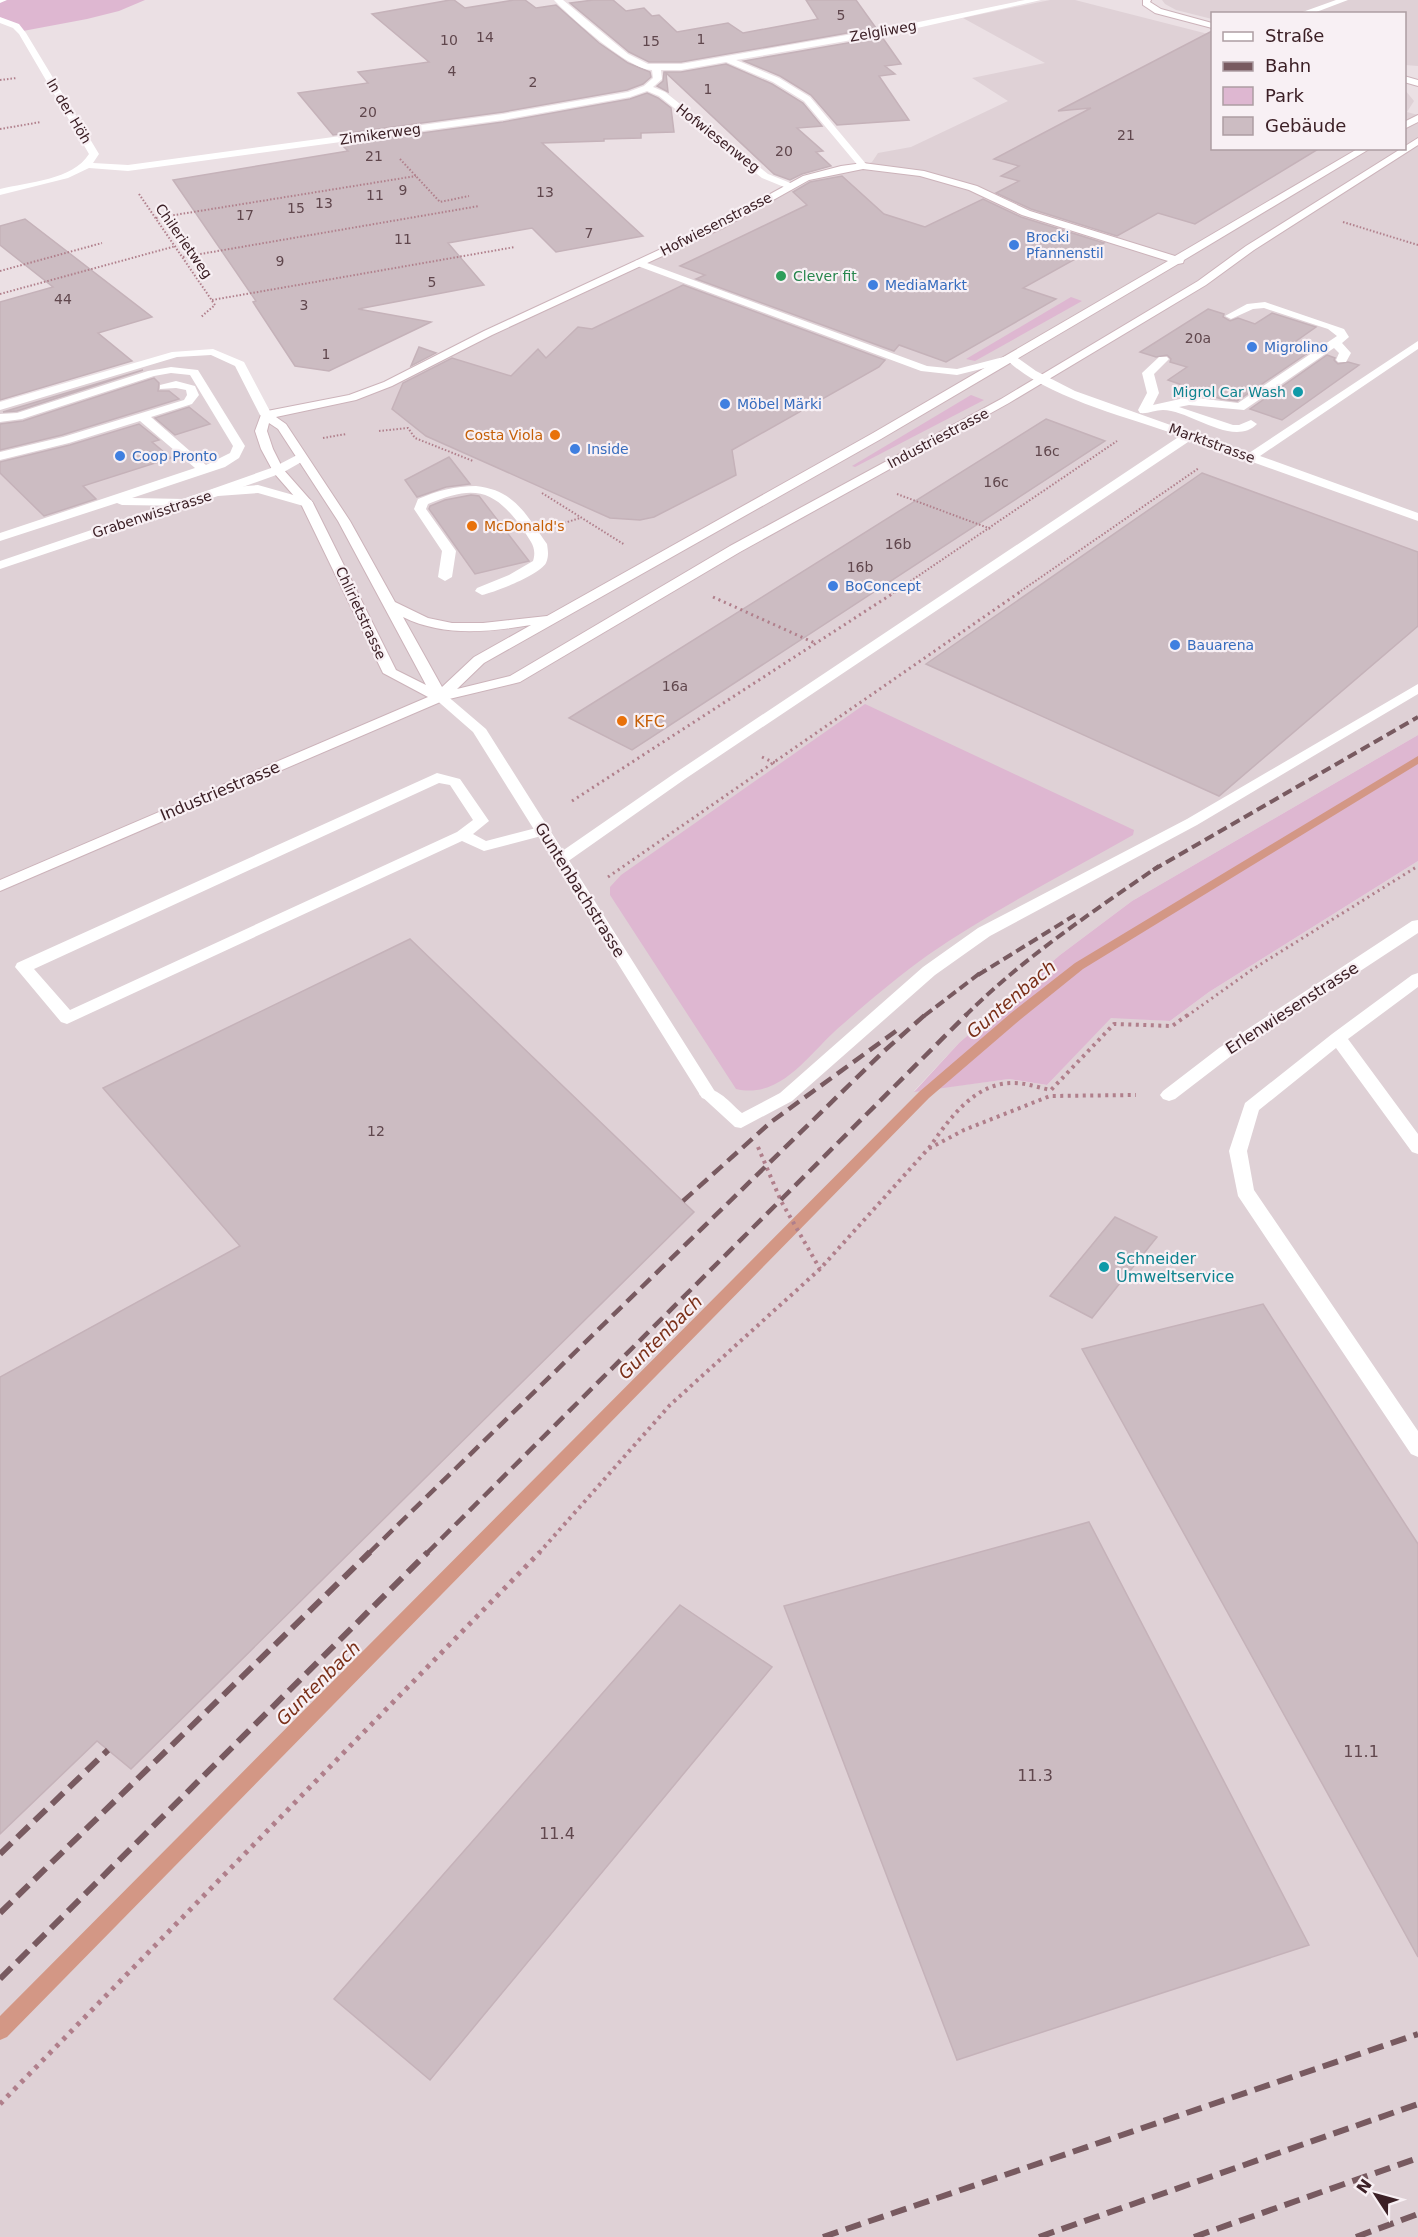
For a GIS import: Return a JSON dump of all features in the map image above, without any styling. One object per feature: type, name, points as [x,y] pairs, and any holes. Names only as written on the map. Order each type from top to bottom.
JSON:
[{"type":"street","points":[[558,0],[625,56],[636,63],[656,69],[658,79],[647,88]]},
{"type":"street","name":"Zelgliweg","points":[[656,69],[729,60],[904,28],[1037,0]]},
{"type":"street","points":[[1147,0],[1151,8],[1158,11],[1211,26]]},
{"type":"street","points":[[1307,12],[1344,0]]},
{"type":"street","name":"In der Höh","points":[[0,20],[11,23],[23,31],[30,48],[94,154],[87,165],[65,176],[0,192]]},
{"type":"street","points":[[729,60],[776,80],[807,99],[863,166]]},
{"type":"street","name":"Zimikerweg","points":[[87,165],[128,168],[377,135],[503,117],[630,94],[647,88]]},
{"type":"street","name":"Hofwiesenweg","points":[[647,88],[662,94],[765,176],[789,186]]},
{"type":"street","name":"Industriestrasse","points":[[440,697],[479,660],[562,615],[1011,358],[1364,150]]},
{"type":"street","name":"Industriestrasse","points":[[0,886],[440,697],[515,679],[735,549],[1005,401],[1202,283],[1250,248],[1404,150]]},
{"type":"street","name":"Hofwiesenstrasse","points":[[266,415],[352,398],[388,384],[488,333],[721,225],[789,186],[822,173],[863,166],[921,173],[951,181],[973,188],[1026,213],[1179,261]]},
{"type":"street","points":[[639,263],[925,369],[957,372],[1011,358]]},
{"type":"street","points":[[1139,413],[1157,406],[1189,401],[1244,406],[1336,343],[1343,334],[1332,327],[1270,306],[1251,306],[1231,316]]},
{"type":"street","points":[[1336,343],[1345,353],[1342,360]]},
{"type":"street","points":[[1251,457],[1418,344]]},
{"type":"street","name":"Chlirietstrasse","points":[[0,406],[176,354],[213,352],[240,364],[266,415],[282,427],[344,521],[440,697]]},
{"type":"street","name":"Marktstrasse","points":[[1011,358],[1039,380],[1139,413],[1190,435],[1418,517]]},
{"type":"street","points":[[1139,413],[1153,393],[1148,372],[1163,359]]},
{"type":"street","points":[[0,418],[18,416],[152,374],[171,370],[194,372],[239,446],[235,455],[221,464],[0,537]]},
{"type":"street","points":[[0,456],[37,445],[65,440],[188,402],[193,395],[191,388],[184,384],[164,387]]},
{"type":"street","points":[[1157,406],[1172,408],[1231,428],[1242,429],[1251,424]]},
{"type":"street","name":"Chlirietstrasse","points":[[266,415],[261,431],[262,439],[278,470],[307,503],[390,673],[440,697]]},
{"type":"street","points":[[142,416],[204,469]]},
{"type":"street","points":[[561,859],[680,776],[1190,435]]},
{"type":"street","points":[[216,492],[278,470],[301,457]]},
{"type":"street","name":"Grabenwisstrasse","points":[[0,565],[216,492],[258,489],[307,503]]},
{"type":"street","points":[[445,577],[449,551],[420,509],[422,502],[472,489],[485,491],[506,500],[540,544],[542,553],[539,562],[514,578],[482,591]]},
{"type":"street","points":[[108,501],[185,503]]},
{"type":"street","name":"Chlirietstrasse","points":[[390,605],[424,621],[468,627],[500,627],[562,615]]},
{"type":"street","points":[[741,1122],[786,1096],[929,971],[984,932],[1192,822],[1418,688]]},
{"type":"street","name":"Guntenbachstrasse","points":[[440,697],[479,729],[708,1094],[741,1122]]},
{"type":"street","points":[[437,778],[454,782],[481,821],[462,835],[67,1018],[23,967],[437,778]]},
{"type":"street","points":[[462,835],[483,846],[544,831]]},
{"type":"street","name":"Erlenwiesenstrasse","points":[[1169,1095],[1226,1052],[1418,925]]},
{"type":"street","points":[[1415,1440],[1245,1191],[1238,1151],[1251,1107],[1338,1038],[1418,979]]},
{"type":"street","points":[[1338,1038],[1418,1147]]},
{"type":"path","points":[[0,129],[72,116]]},
{"type":"path","points":[[377,135],[440,202],[469,196]]},
{"type":"path","points":[[156,218],[416,176]]},
{"type":"path","name":"Chilerietweg","points":[[137,192],[215,305],[201,317]]},
{"type":"path","points":[[183,257],[479,206]]},
{"type":"path","points":[[1344,217],[1338,220],[1418,245]]},
{"type":"path","points":[[0,270],[102,243]]},
{"type":"path","points":[[0,294],[176,246]]},
{"type":"path","points":[[212,300],[515,247]]},
{"type":"path","points":[[572,801],[817,644],[991,529],[1119,440]]},
{"type":"path","points":[[583,895],[1226,448]]},
{"type":"path","points":[[906,498],[1067,560]]},
{"type":"path","points":[[705,593],[817,644]]},
{"type":"path","points":[[0,2104],[531,1562],[670,1405],[820,1269],[928,1149],[943,1126],[964,1103],[987,1089],[1012,1083],[1051,1090],[1114,1024],[1173,1026],[1253,969],[1418,866]]},
{"type":"path","points":[[928,1149],[964,1130],[1050,1096],[1169,1095]]},
{"type":"path","points":[[741,1122],[753,1137],[787,1212],[820,1269]]},
{"type":"shaded area","points":[[1050,0],[1075,0],[1211,35],[1211,150],[1406,150],[1406,91],[1414,101],[1407,112],[1418,115],[1418,735],[1132,901],[1060,955],[959,1043],[914,1091],[1009,1079],[1047,1085],[1111,1017],[1170,1021],[1209,992],[1418,861],[1418,2237],[0,2237],[0,406],[176,354],[213,352],[240,364],[266,415],[352,398],[721,225],[806,178],[863,166],[872,162],[878,153],[911,147],[1008,101],[972,78],[1045,63],[963,18]]},
{"type":"shaded area","points":[[1162,0],[1418,0],[1418,66],[1406,65],[1406,12],[1211,12],[1211,19],[1176,10]]},
{"type":"green space","points":[[145,0],[119,11],[23,31],[0,20],[0,1]]},
{"type":"green space","points":[[1071,297],[1082,301],[975,361],[966,359]]},
{"type":"green space","points":[[971,395],[984,400],[855,467],[852,466]]},
{"type":"green space","points":[[865,704],[1134,830],[1133,835],[1003,908],[928,955],[864,1006],[782,1080],[768,1087],[753,1090],[736,1089],[610,895],[610,887],[621,875]]},
{"type":"green space","points":[[1418,735],[1418,861],[1209,992],[1170,1021],[1111,1018],[1047,1085],[1009,1079],[914,1092],[959,1043],[1060,955],[1132,901]]},
{"type":"building","points":[[454,0],[465,8],[514,0],[525,0],[536,8],[556,5],[599,43],[628,63],[650,72],[651,77],[643,84],[627,90],[503,112],[333,135],[298,93],[368,83],[358,72],[429,62],[372,14]]},
{"type":"building","points":[[613,0],[626,11],[644,8],[652,16],[659,15],[677,32],[728,23],[743,33],[818,19],[806,0],[856,0],[876,28],[681,62],[649,62],[629,52],[570,3]]},
{"type":"building","points":[[1211,32],[1211,150],[1317,150],[1195,224],[1158,213],[1117,236],[1031,209],[996,193],[1019,181],[1001,176],[1019,166],[994,159],[1091,108],[1058,111]]},
{"type":"building","points":[[882,37],[901,64],[885,66],[895,74],[879,76],[909,120],[837,125],[811,95],[780,76],[744,61]]},
{"type":"building","points":[[726,64],[772,84],[803,103],[822,126],[797,128],[823,151],[816,152],[831,166],[802,174],[790,180],[774,174],[666,73],[668,92],[657,86],[663,81],[664,72],[681,72]]},
{"type":"building","points":[[647,93],[671,108],[674,132],[641,133],[641,138],[542,143],[643,236],[556,252],[532,228],[448,243],[484,285],[358,309],[431,322],[329,371],[295,366],[253,302],[256,301],[173,180],[348,151],[341,144],[503,122],[630,99]]},
{"type":"building","name":"MediaMarkt","points":[[842,176],[884,214],[925,227],[983,199],[1021,217],[1104,243],[1023,288],[1056,299],[946,362],[899,345],[894,351],[696,279],[705,275],[680,266],[807,205],[793,192],[810,182]]},
{"type":"building","points":[[25,219],[152,317],[98,333],[132,361],[0,400],[0,302],[53,287],[0,245],[0,226]]},
{"type":"building","points":[[683,285],[885,360],[879,367],[732,450],[736,475],[654,517],[640,520],[610,518],[426,436],[392,409],[403,383],[452,358],[511,376],[538,349],[546,358],[578,327],[592,329]]},
{"type":"building","points":[[1208,309],[1224,314],[1223,317],[1230,321],[1238,318],[1255,324],[1272,313],[1316,327],[1292,344],[1312,350],[1237,401],[1221,399],[1168,380],[1187,367],[1170,362],[1171,359],[1167,355],[1156,357],[1140,352]]},
{"type":"building","points":[[419,347],[436,353],[411,366]]},
{"type":"building","name":"Migrol Car Wash","points":[[1327,355],[1335,358],[1338,364],[1348,362],[1359,365],[1282,420],[1250,409]]},
{"type":"building","points":[[143,370],[17,411],[3,412]]},
{"type":"building","points":[[154,378],[159,383],[158,391],[169,391],[179,399],[62,435],[0,450],[0,424],[23,421]]},
{"type":"building","points":[[189,407],[210,424],[175,435],[155,418]]},
{"type":"building","points":[[1046,419],[1105,441],[632,750],[569,718]]},
{"type":"building","points":[[139,424],[159,440],[152,442],[171,458],[83,486],[96,499],[44,516],[0,473],[0,462],[70,445]]},
{"type":"building","points":[[449,457],[470,484],[446,487],[417,497],[405,480]]},
{"type":"building","name":"Bauarena","points":[[1202,473],[1418,552],[1418,626],[1219,796],[926,664]]},
{"type":"building","name":"McDonald's","points":[[471,495],[479,496],[529,561],[475,574],[429,509],[430,506],[445,500]]},
{"type":"building","points":[[410,939],[694,1212],[131,1769],[97,1741],[0,1834],[0,1377],[240,1246],[103,1088]]},
{"type":"building","name":"Schneider Umweltservice","points":[[1115,1217],[1157,1237],[1092,1318],[1050,1296]]},
{"type":"building","points":[[1263,1304],[1418,1544],[1418,1957],[1082,1349]]},
{"type":"building","points":[[1089,1522],[1309,1945],[957,2060],[784,1606]]},
{"type":"building","points":[[680,1605],[772,1667],[430,2080],[334,1999]]},
{"type":"waterway","name":"Guntenbach","points":[[0,2030],[924,1095],[1016,1016],[1079,966],[1418,759]]},
{"type":"railway","points":[[1154,869],[1418,717]]},
{"type":"railway","points":[[1154,869],[1159,866]]},
{"type":"railway","points":[[965,1016],[1034,955],[1154,869]]},
{"type":"railway","points":[[978,975],[1075,915]]},
{"type":"railway","points":[[924,1016],[984,970]]},
{"type":"railway","points":[[369,1553],[883,1052],[926,1014]]},
{"type":"railway","points":[[427,1553],[967,1014]]},
{"type":"railway","points":[[683,1201],[771,1122],[896,1031]]},
{"type":"railway","points":[[0,1913],[370,1552]]},
{"type":"railway","points":[[0,1979],[428,1552]]},
{"type":"railway","points":[[0,1854],[108,1750]]},
{"type":"railway","points":[[823,2237],[1418,2034]]},
{"type":"railway","points":[[1039,2237],[1418,2104]]},
{"type":"railway","points":[[1194,2237],[1418,2158]]},
{"type":"railway","points":[[1356,2237],[1418,2214]]},
{"type":"place","name":"Brocki Pfannenstil","points":[[1014,245]]},
{"type":"place","name":"Clever fit","points":[[781,276]]},
{"type":"place","name":"MediaMarkt","points":[[873,285]]},
{"type":"place","name":"Migrolino","points":[[1252,347]]},
{"type":"place","name":"Migrol Car Wash","points":[[1298,392]]},
{"type":"place","name":"Möbel Märki","points":[[725,404]]},
{"type":"place","name":"Costa Viola","points":[[555,435]]},
{"type":"place","name":"Inside","points":[[575,449]]},
{"type":"place","name":"Coop Pronto","points":[[120,456]]},
{"type":"place","name":"McDonald's","points":[[472,526]]},
{"type":"place","name":"BoConcept","points":[[833,586]]},
{"type":"place","name":"Bauarena","points":[[1175,645]]},
{"type":"place","name":"KFC","points":[[622,721]]},
{"type":"place","name":"Schneider Umweltservice","points":[[1104,1267]]}]
